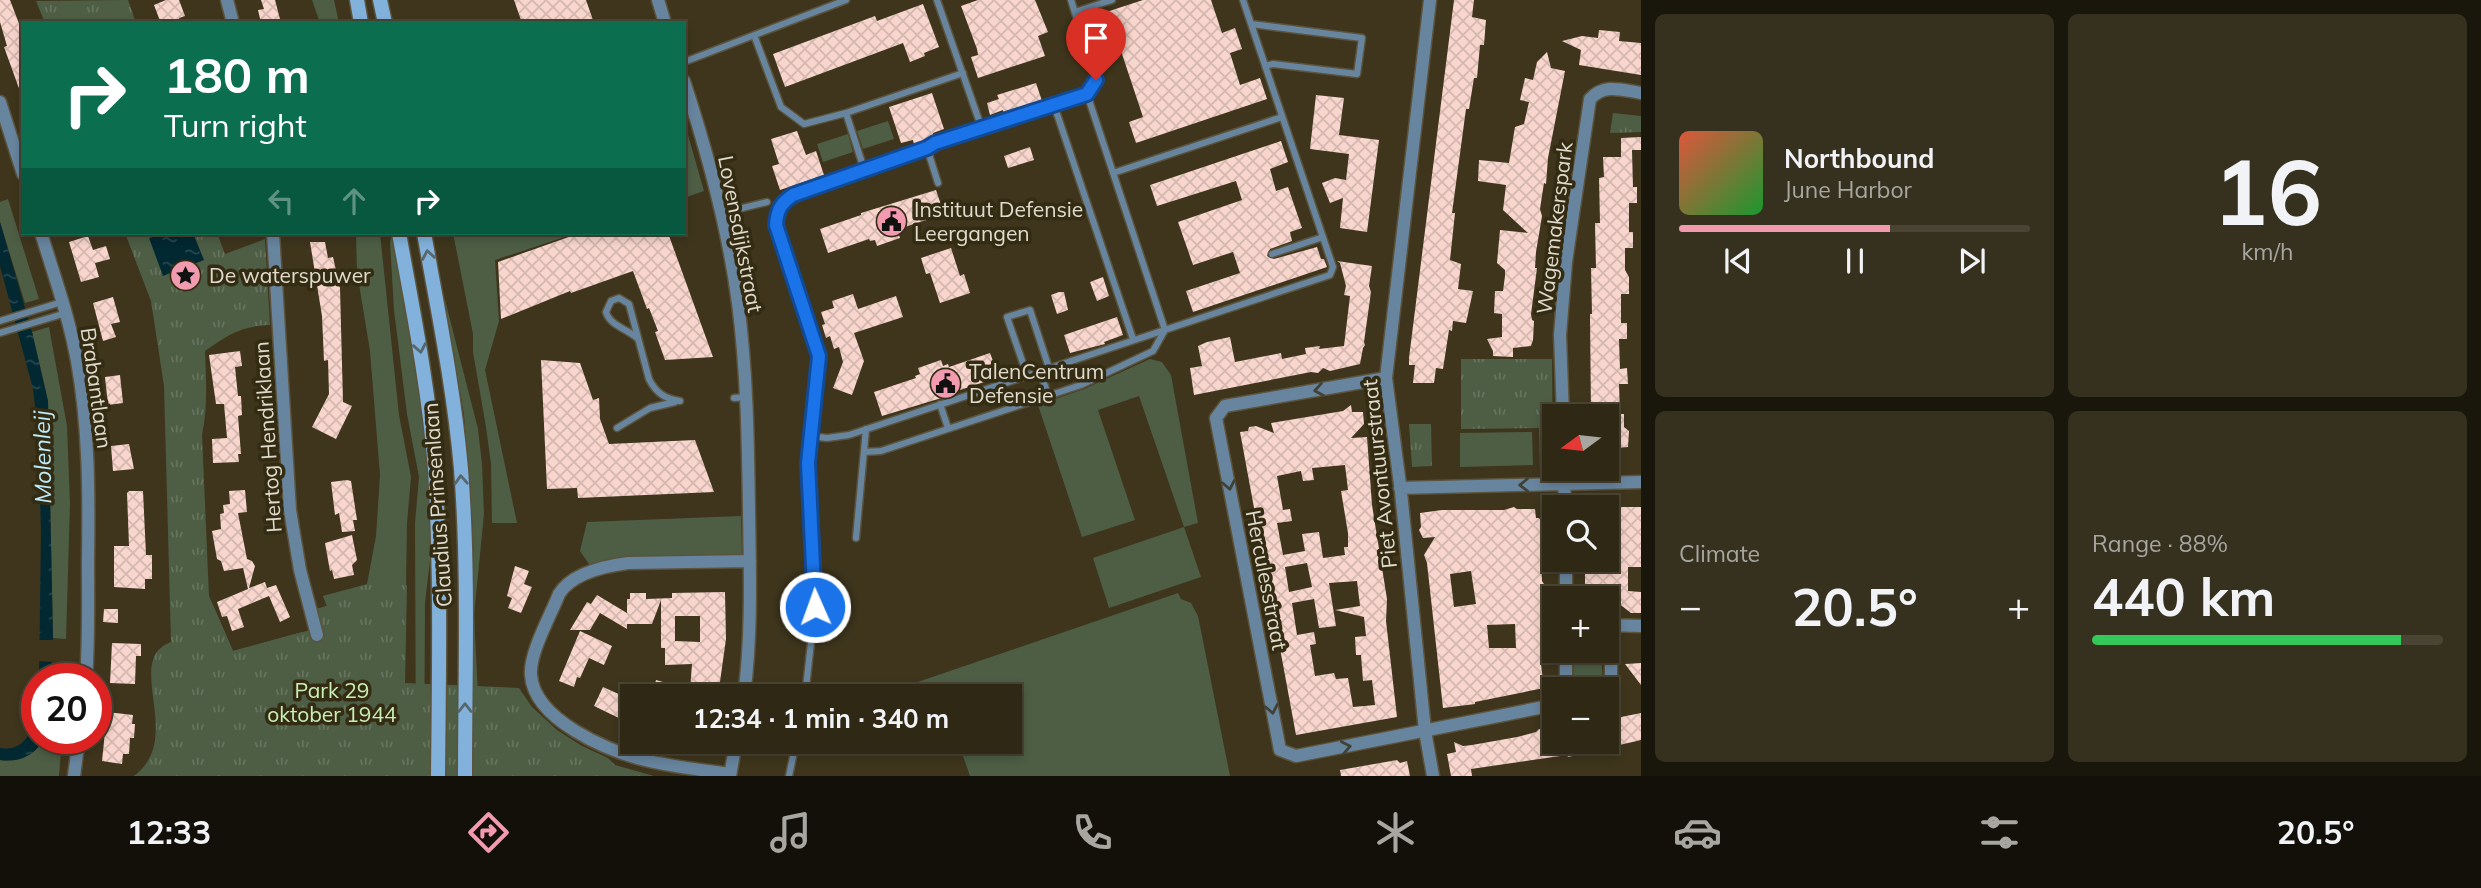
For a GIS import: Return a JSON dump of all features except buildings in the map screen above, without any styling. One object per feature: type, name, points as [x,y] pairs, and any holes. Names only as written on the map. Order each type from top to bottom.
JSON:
[{"type":"main road","points":[[357,0],[361,21]]},
{"type":"main road","points":[[380,0],[385,21]]},
{"type":"main road","name":"Claudius Prinsenlaan","points":[[399,235],[426,383],[435,467],[439,571],[438,776]]},
{"type":"main road","name":"Claudius Prinsenlaan","points":[[424,235],[451,391],[460,468],[466,584],[465,776]]},
{"type":"street","points":[[227,0],[232,21]]},
{"type":"street","points":[[658,0],[664,21]]},
{"type":"street","name":"Piet Avontuurstraat","points":[[1430,0],[1386,377],[1425,731],[1433,776]]},
{"type":"street","name":"Lovensdijkstraat","points":[[686,88],[722,213],[738,305],[740,397],[750,561],[750,645],[745,684]]},
{"type":"street","name":"Wagemakerspark","points":[[1563,404],[1560,335],[1566,262],[1590,99],[1598,91],[1607,88],[1641,93]]},
{"type":"street","points":[[0,102],[21,168]]},
{"type":"street","name":"Brabantlaan","points":[[42,235],[77,360],[87,461],[87,663]]},
{"type":"street","name":"Hertog Hendriklaan","points":[[273,235],[290,510],[300,570],[317,635]]},
{"type":"street","name":"Herculesstraat","points":[[1386,377],[1225,406],[1216,418],[1280,750],[1296,756],[1425,731]]},
{"type":"street","points":[[1565,481],[1565,495]]},
{"type":"street","points":[[1400,488],[1641,482]]},
{"type":"street","points":[[734,754],[730,775],[626,755],[567,726],[548,710],[535,691],[530,672],[534,655],[559,594],[565,585],[573,580],[609,566],[750,561]]},
{"type":"street","points":[[1619,626],[1641,626]]},
{"type":"street","points":[[1425,731],[1542,707]]},
{"type":"street","points":[[74,776],[77,754]]},
{"type":"lane","points":[[686,61],[846,0]]},
{"type":"lane","points":[[937,0],[982,129]]},
{"type":"lane","points":[[807,684],[815,607],[808,463],[819,356],[776,225],[777,211],[784,201],[793,195],[935,143],[1087,94],[1096,80],[1071,0]]},
{"type":"lane","points":[[1075,12],[1112,0]]},
{"type":"lane","points":[[810,436],[827,438],[849,435],[1330,275],[1333,267],[1243,0]]},
{"type":"lane","points":[[1251,24],[1362,38],[1357,74],[1273,64],[1265,66]]},
{"type":"lane","points":[[754,35],[781,107],[804,124],[846,113],[963,74]]},
{"type":"lane","points":[[864,452],[881,451],[1081,385],[1153,351],[1165,330],[1087,94]]},
{"type":"lane","points":[[1054,105],[1133,339]]},
{"type":"lane","points":[[846,113],[864,169]]},
{"type":"lane","points":[[1113,173],[1282,117]]},
{"type":"lane","points":[[927,148],[938,183]]},
{"type":"lane","points":[[722,213],[767,202]]},
{"type":"lane","points":[[1272,254],[1323,237]]},
{"type":"lane","points":[[617,428],[654,406],[680,401],[666,398],[655,389],[649,379],[629,304],[619,298],[611,301],[606,312],[609,321],[628,330],[638,340]]},
{"type":"lane","points":[[0,321],[34,311],[64,307]]},
{"type":"lane","points":[[0,333],[37,321],[64,307]]},
{"type":"lane","points":[[1027,375],[1007,317],[1030,310],[1049,368]]},
{"type":"lane","points":[[1040,371],[1048,396]]},
{"type":"lane","points":[[940,404],[948,428]]},
{"type":"lane","points":[[856,538],[866,429]]},
{"type":"lane","points":[[789,776],[794,754]]},
{"type":"green space","points":[[128,0],[135,21],[44,21],[36,1]]},
{"type":"green space","points":[[312,0],[334,0],[339,21],[319,21]]},
{"type":"green space","points":[[1613,113],[1641,116],[1641,132],[1610,133]]},
{"type":"green space","points":[[888,121],[894,139],[863,149],[857,131]]},
{"type":"green space","points":[[848,134],[853,152],[823,162],[817,144]]},
{"type":"green space","points":[[686,136],[704,191],[686,197]]},
{"type":"green space","points":[[8,199],[39,299],[25,303],[0,222],[0,202]]},
{"type":"green space","name":"Park 29 oktober 1944","points":[[126,235],[218,235],[225,254],[265,239],[270,325],[235,332],[205,351],[206,404],[202,435],[209,596],[233,651],[318,628],[313,610],[327,606],[323,596],[367,585],[407,585],[405,683],[519,688],[532,707],[557,730],[608,758],[615,765],[654,776],[134,776],[149,760],[155,741],[152,665],[157,651],[171,642],[164,386],[151,301]]},
{"type":"green space","points":[[356,235],[380,235],[399,415],[411,477],[407,523],[403,776],[155,776],[172,729],[171,598],[199,606],[213,605],[233,651],[302,632],[310,658],[313,610],[327,606],[323,596],[367,584],[376,536],[380,475],[370,351],[357,272]]},
{"type":"green space","points":[[392,235],[409,324],[430,472],[433,535],[425,603],[424,776],[416,776],[415,523],[419,477],[407,414],[394,310],[390,242]]},
{"type":"green space","points":[[453,235],[571,235],[495,260],[499,321],[485,370],[517,523],[492,523],[491,464],[473,352],[473,334]]},
{"type":"green space","points":[[444,296],[478,429],[482,464],[484,514],[474,615],[473,532],[464,415]]},
{"type":"green space","points":[[49,327],[67,426],[70,504],[66,639],[53,638],[48,401],[32,332]]},
{"type":"green space","points":[[1150,359],[1162,362],[1171,375],[1198,523],[1184,527],[1139,396],[1098,410],[1135,520],[1082,537],[1038,405],[1084,389]]},
{"type":"green space","points":[[1461,359],[1552,359],[1552,404],[1542,404],[1542,476],[1539,428],[1461,429]]},
{"type":"green space","points":[[1409,424],[1431,424],[1432,466],[1412,467]]},
{"type":"green space","points":[[1532,432],[1533,465],[1460,467],[1460,433]]},
{"type":"green space","points":[[741,516],[742,555],[626,556],[600,564],[589,564],[580,551],[587,522]]},
{"type":"green space","points":[[1184,527],[1201,577],[1109,608],[1093,558]]},
{"type":"green space","points":[[1178,593],[1181,599],[1191,603],[1198,616],[1230,776],[970,776],[962,754],[1022,754],[1022,684],[912,684]]},
{"type":"green space","points":[[474,615],[482,776],[472,776]]},
{"type":"green space","points":[[1573,663],[1602,663],[1603,677],[1574,677]]},
{"type":"green space","points":[[30,754],[61,754],[59,776],[0,776],[0,760],[26,757]]},
{"type":"water","name":"Molenleij","points":[[0,222],[32,332],[48,401],[52,663],[39,663],[41,531],[38,430],[33,389],[0,266]]},
{"type":"water","points":[[158,235],[194,235],[204,260],[194,264],[197,272],[177,280],[173,272],[163,276],[149,238]]},
{"type":"water","points":[[21,743],[21,754],[29,754],[20,759],[0,760],[0,748],[16,747]]},
{"type":"pier","points":[[37,640],[56,640],[55,662],[36,661]]},
{"type":"place","name":"Instituut Defensie Leergangen","points":[[891,221]]},
{"type":"place","name":"De waterspuwer","points":[[186,275]]},
{"type":"place","name":"TalenCentrum Defensie","points":[[946,383]]},
{"type":"route","points":[[815,607],[808,463],[819,356],[776,225],[777,211],[784,201],[793,195],[838,178],[935,143],[1087,94],[1096,80]]}]
